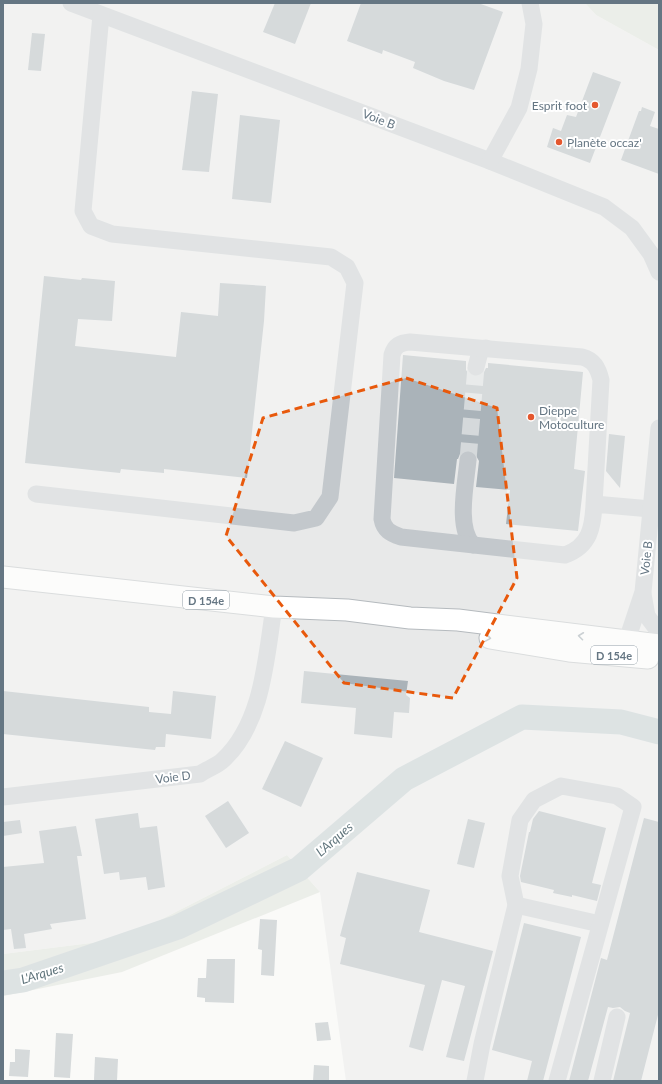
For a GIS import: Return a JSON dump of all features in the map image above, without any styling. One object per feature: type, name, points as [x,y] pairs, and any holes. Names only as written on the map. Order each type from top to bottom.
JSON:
[{"type":"main road","name":"D 154e","points":[[3,577],[274,607],[347,610],[410,618],[458,620],[659,645]]},
{"type":"main road","name":"D 154e","points":[[410,618],[439,628],[469,635],[569,650],[659,660]]},
{"type":"lane","name":"Voie B","points":[[71,3],[490,161],[604,207],[632,228],[651,254],[659,272]]},
{"type":"lane","points":[[490,161],[518,108],[528,69],[534,24],[530,3]]},
{"type":"lane","points":[[36,494],[294,523],[316,518],[330,497],[355,283],[347,267],[331,257],[112,234],[91,226],[83,211],[101,15]]},
{"type":"lane","points":[[410,342],[582,357],[590,359],[594,362],[602,380],[594,504],[593,524],[587,538],[574,551],[565,555],[400,537],[388,532],[384,527],[382,519],[392,355],[394,350],[402,343],[410,342]]},
{"type":"lane","points":[[476,367],[480,352],[486,348]]},
{"type":"lane","name":"Voie B","points":[[620,641],[629,634],[643,592],[659,430]]},
{"type":"lane","points":[[468,460],[462,519],[464,530],[469,541],[473,545]]},
{"type":"lane","points":[[594,504],[651,508]]},
{"type":"lane","name":"Voie B","points":[[643,592],[647,616],[659,632]]},
{"type":"lane","name":"Voie D","points":[[3,797],[200,774],[223,760],[244,735],[260,694],[274,607]]},
{"type":"lane","points":[[475,1081],[482,1044],[516,905],[510,876],[520,820],[534,800],[561,786],[616,796],[633,807],[557,1081]]},
{"type":"lane","points":[[516,905],[600,924]]},
{"type":"lane","points":[[602,1081],[617,1017]]},
{"type":"highlighted area","points":[[406,378],[497,408],[517,578],[453,698],[344,683],[226,536],[263,418]]},
{"type":"shaded area","points":[[3,3],[585,3],[596,15],[659,50],[659,1081],[346,1081],[320,892],[287,855],[123,939],[3,954]]},
{"type":"shaded area","points":[[585,3],[659,3],[659,50],[596,15]]},
{"type":"shaded area","points":[[287,855],[320,892],[122,972],[3,996],[3,954],[123,939]]},
{"type":"building","points":[[275,3],[311,3],[295,44],[263,32]]},
{"type":"building","points":[[361,3],[478,3],[503,12],[474,90],[444,81],[413,68],[415,62],[383,50],[382,54],[347,41]]},
{"type":"building","points":[[32,33],[45,34],[41,71],[28,70]]},
{"type":"building","points":[[593,72],[621,82],[590,163],[547,147],[553,128],[561,131],[567,115],[576,117]]},
{"type":"building","points":[[192,91],[218,94],[209,172],[182,170]]},
{"type":"building","points":[[642,107],[655,112],[650,126],[659,129],[659,174],[621,160],[639,111],[641,111]]},
{"type":"building","points":[[240,115],[280,120],[271,203],[232,199]]},
{"type":"building","points":[[44,276],[81,280],[82,278],[115,281],[112,321],[78,319],[75,346],[176,357],[181,312],[218,316],[220,283],[266,286],[264,321],[247,478],[164,469],[164,473],[121,469],[120,473],[25,463]]},
{"type":"building","name":"Dieppe Motoculture","points":[[403,355],[466,361],[466,370],[474,377],[479,377],[483,374],[486,368],[488,368],[488,363],[583,372],[574,469],[585,471],[578,531],[506,524],[510,490],[476,487],[479,461],[474,452],[469,450],[460,454],[457,459],[454,484],[394,478]]},
{"type":"building","points":[[609,434],[625,436],[620,488],[606,471]]},
{"type":"building","points":[[304,671],[408,681],[406,695],[410,698],[409,713],[394,712],[392,738],[354,734],[356,708],[301,703]]},
{"type":"building","points":[[3,691],[149,707],[149,712],[171,714],[173,691],[216,696],[211,739],[166,734],[165,747],[156,747],[155,750],[3,734]]},
{"type":"building","points":[[285,741],[323,758],[301,807],[262,789]]},
{"type":"building","points":[[228,801],[249,833],[226,848],[205,816]]},
{"type":"building","points":[[539,811],[606,828],[592,883],[601,885],[597,901],[572,895],[572,897],[553,893],[554,890],[521,882],[520,876],[529,832],[533,819]]},
{"type":"building","points":[[138,813],[140,828],[157,826],[165,887],[148,890],[146,877],[120,880],[119,872],[104,874],[95,819]]},
{"type":"building","points":[[644,818],[659,822],[659,1011],[641,1081],[613,1081],[630,1013],[620,1007],[608,1007],[588,1081],[569,1081],[601,958],[607,960]]},
{"type":"building","points":[[468,819],[485,823],[474,868],[457,864]]},
{"type":"building","points":[[20,820],[22,833],[3,836],[3,822]]},
{"type":"building","points":[[76,826],[82,856],[77,856],[86,919],[50,924],[52,929],[24,934],[26,948],[14,949],[11,929],[3,930],[3,867],[44,863],[39,831]]},
{"type":"building","points":[[357,872],[430,890],[419,932],[493,951],[464,1061],[446,1057],[465,986],[442,980],[423,1051],[409,1047],[425,985],[340,964],[346,938],[340,936]]},
{"type":"building","points":[[260,919],[277,920],[274,976],[261,975],[262,950],[258,949]]},
{"type":"building","points":[[524,923],[581,937],[543,1081],[527,1081],[532,1061],[492,1050]]},
{"type":"building","points":[[207,959],[235,959],[234,1003],[205,1002],[205,998],[197,997],[198,978],[206,978]]},
{"type":"building","points":[[328,1022],[331,1040],[317,1041],[315,1023]]},
{"type":"building","points":[[56,1033],[73,1034],[70,1078],[54,1077]]},
{"type":"building","points":[[15,1049],[30,1050],[28,1077],[9,1076],[10,1062],[15,1062]]},
{"type":"building","points":[[95,1057],[118,1059],[117,1081],[94,1080]]},
{"type":"building","points":[[314,1065],[329,1066],[329,1081],[313,1081]]},
{"type":"waterway","name":"L'Arques","points":[[3,983],[23,980],[178,927],[299,869],[404,779],[522,717],[621,722],[659,732]]},
{"type":"tunnel","points":[[468,460],[476,367]]},
{"type":"place","name":"Esprit foot","points":[[595,105]]},
{"type":"place","name":"Planète occaz'","points":[[559,142]]},
{"type":"place","name":"Dieppe Motoculture","points":[[531,417]]}]
